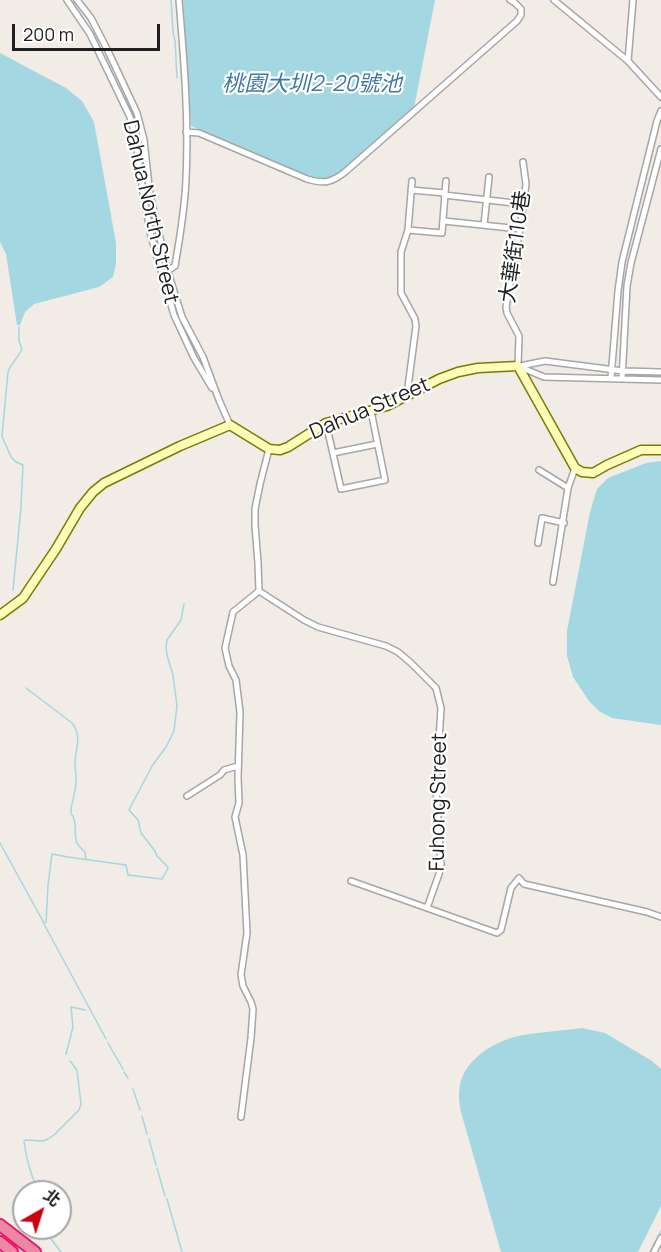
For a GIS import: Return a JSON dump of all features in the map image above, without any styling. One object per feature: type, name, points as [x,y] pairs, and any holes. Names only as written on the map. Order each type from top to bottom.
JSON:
[{"type":"highway","points":[[0,1225],[35,1252]]},
{"type":"highway","points":[[0,1242],[12,1252]]},
{"type":"street","name":"Dahua North Street","points":[[67,0],[90,34],[130,117],[152,236],[165,273]]},
{"type":"street","points":[[77,0],[91,18],[137,113],[144,140],[150,195],[165,273],[182,317],[203,357],[230,425],[269,449],[255,509],[259,591],[233,612],[225,648],[229,666],[236,680],[240,712],[238,766],[240,803],[235,817],[243,855],[247,933],[241,975],[253,1009],[241,1117]]},
{"type":"street","points":[[165,273],[175,266],[182,225],[186,179],[186,89],[179,0]]},
{"type":"street","points":[[186,132],[199,133],[307,179],[326,183],[338,178],[518,21],[521,9],[510,0]]},
{"type":"street","points":[[554,0],[628,61],[661,97]]},
{"type":"street","points":[[628,61],[633,0]]},
{"type":"street","points":[[611,378],[622,262],[661,111]]},
{"type":"street","points":[[622,379],[627,286],[661,149]]},
{"type":"street","name":"大華街110巷","points":[[518,366],[519,336],[506,307],[526,184],[523,162]]},
{"type":"street","points":[[484,225],[489,177]]},
{"type":"street","points":[[407,397],[416,326],[415,319],[401,293],[401,252],[408,230],[412,181]]},
{"type":"street","points":[[408,230],[442,233],[446,181]]},
{"type":"street","points":[[411,190],[523,204]]},
{"type":"street","points":[[637,205],[645,208]]},
{"type":"street","points":[[444,221],[520,229]]},
{"type":"street","points":[[622,262],[631,264]]},
{"type":"street","name":"Dahua Street","points":[[269,449],[280,450],[288,447],[326,423],[387,406],[439,379],[478,368],[545,362],[623,371],[661,372]]},
{"type":"street","points":[[518,366],[575,468],[582,472],[593,473],[640,450],[661,450]]},
{"type":"street","name":"Dahua Street","points":[[518,366],[544,377],[661,380]]},
{"type":"street","points":[[326,423],[341,489],[385,480],[371,411]]},
{"type":"street","points":[[0,615],[23,598],[80,508],[93,492],[104,483],[180,446],[230,425]]},
{"type":"street","points":[[333,453],[377,444]]},
{"type":"street","points":[[553,582],[568,488],[575,468]]},
{"type":"street","points":[[539,470],[568,488]]},
{"type":"street","points":[[538,543],[542,518],[564,523]]},
{"type":"street","name":"Fuhong Street","points":[[259,591],[318,627],[386,646],[398,652],[436,688],[441,708],[436,789],[441,864],[427,908]]},
{"type":"street","points":[[187,796],[224,770],[238,766]]},
{"type":"street","points":[[351,881],[497,933],[501,930],[511,888],[519,878],[524,884],[661,917]]},
{"type":"street","points":[[654,1252],[661,1238]]},
{"type":"water","name":"桃園大圳2-20號池","points":[[183,0],[435,0],[414,108],[344,171],[322,180],[314,179],[191,126]]},
{"type":"water","points":[[0,53],[66,88],[82,101],[94,122],[116,243],[116,264],[113,277],[99,287],[34,304],[25,312],[20,325],[17,325],[6,254],[0,242]]},
{"type":"water","points":[[661,461],[661,725],[612,718],[599,711],[589,701],[573,677],[567,656],[567,631],[590,512],[597,489],[608,478],[646,463]]},
{"type":"water","points":[[582,1028],[605,1033],[652,1061],[661,1069],[661,1206],[638,1252],[501,1252],[461,1112],[459,1092],[463,1076],[468,1067],[482,1053],[509,1039]]},
{"type":"waterway","points":[[171,0],[177,78]]},
{"type":"waterway","points":[[13,590],[23,465],[11,457],[2,436],[8,372],[22,349],[19,341],[19,327]]},
{"type":"waterway","points":[[0,843],[44,923],[46,922],[52,854],[126,865],[128,875],[162,879],[168,867],[141,833],[138,820],[129,810],[174,731],[177,706],[173,675],[166,648],[167,640],[181,620],[184,604]]},
{"type":"waterway","points":[[26,688],[72,723],[77,733],[76,782],[71,815],[75,824],[76,840],[85,852],[86,859]]},
{"type":"waterway","points":[[44,924],[106,1039]]},
{"type":"waterway","points":[[66,1054],[73,1027],[71,1007],[85,1010]]},
{"type":"waterway","points":[[108,1043],[123,1069]]},
{"type":"waterway","points":[[34,1180],[24,1141],[48,1139],[79,1110],[81,1104],[77,1070],[70,1061]]},
{"type":"waterway","points":[[124,1072],[128,1078]]},
{"type":"waterway","points":[[133,1089],[140,1110]]},
{"type":"waterway","points":[[142,1116],[147,1134]]},
{"type":"waterway","points":[[149,1139],[156,1165]]},
{"type":"waterway","points":[[157,1168],[165,1196]]},
{"type":"waterway","points":[[167,1199],[182,1252]]},
{"type":"waterway","points":[[650,1252],[661,1231]]},
{"type":"waterway","points":[[52,1240],[61,1252]]}]
